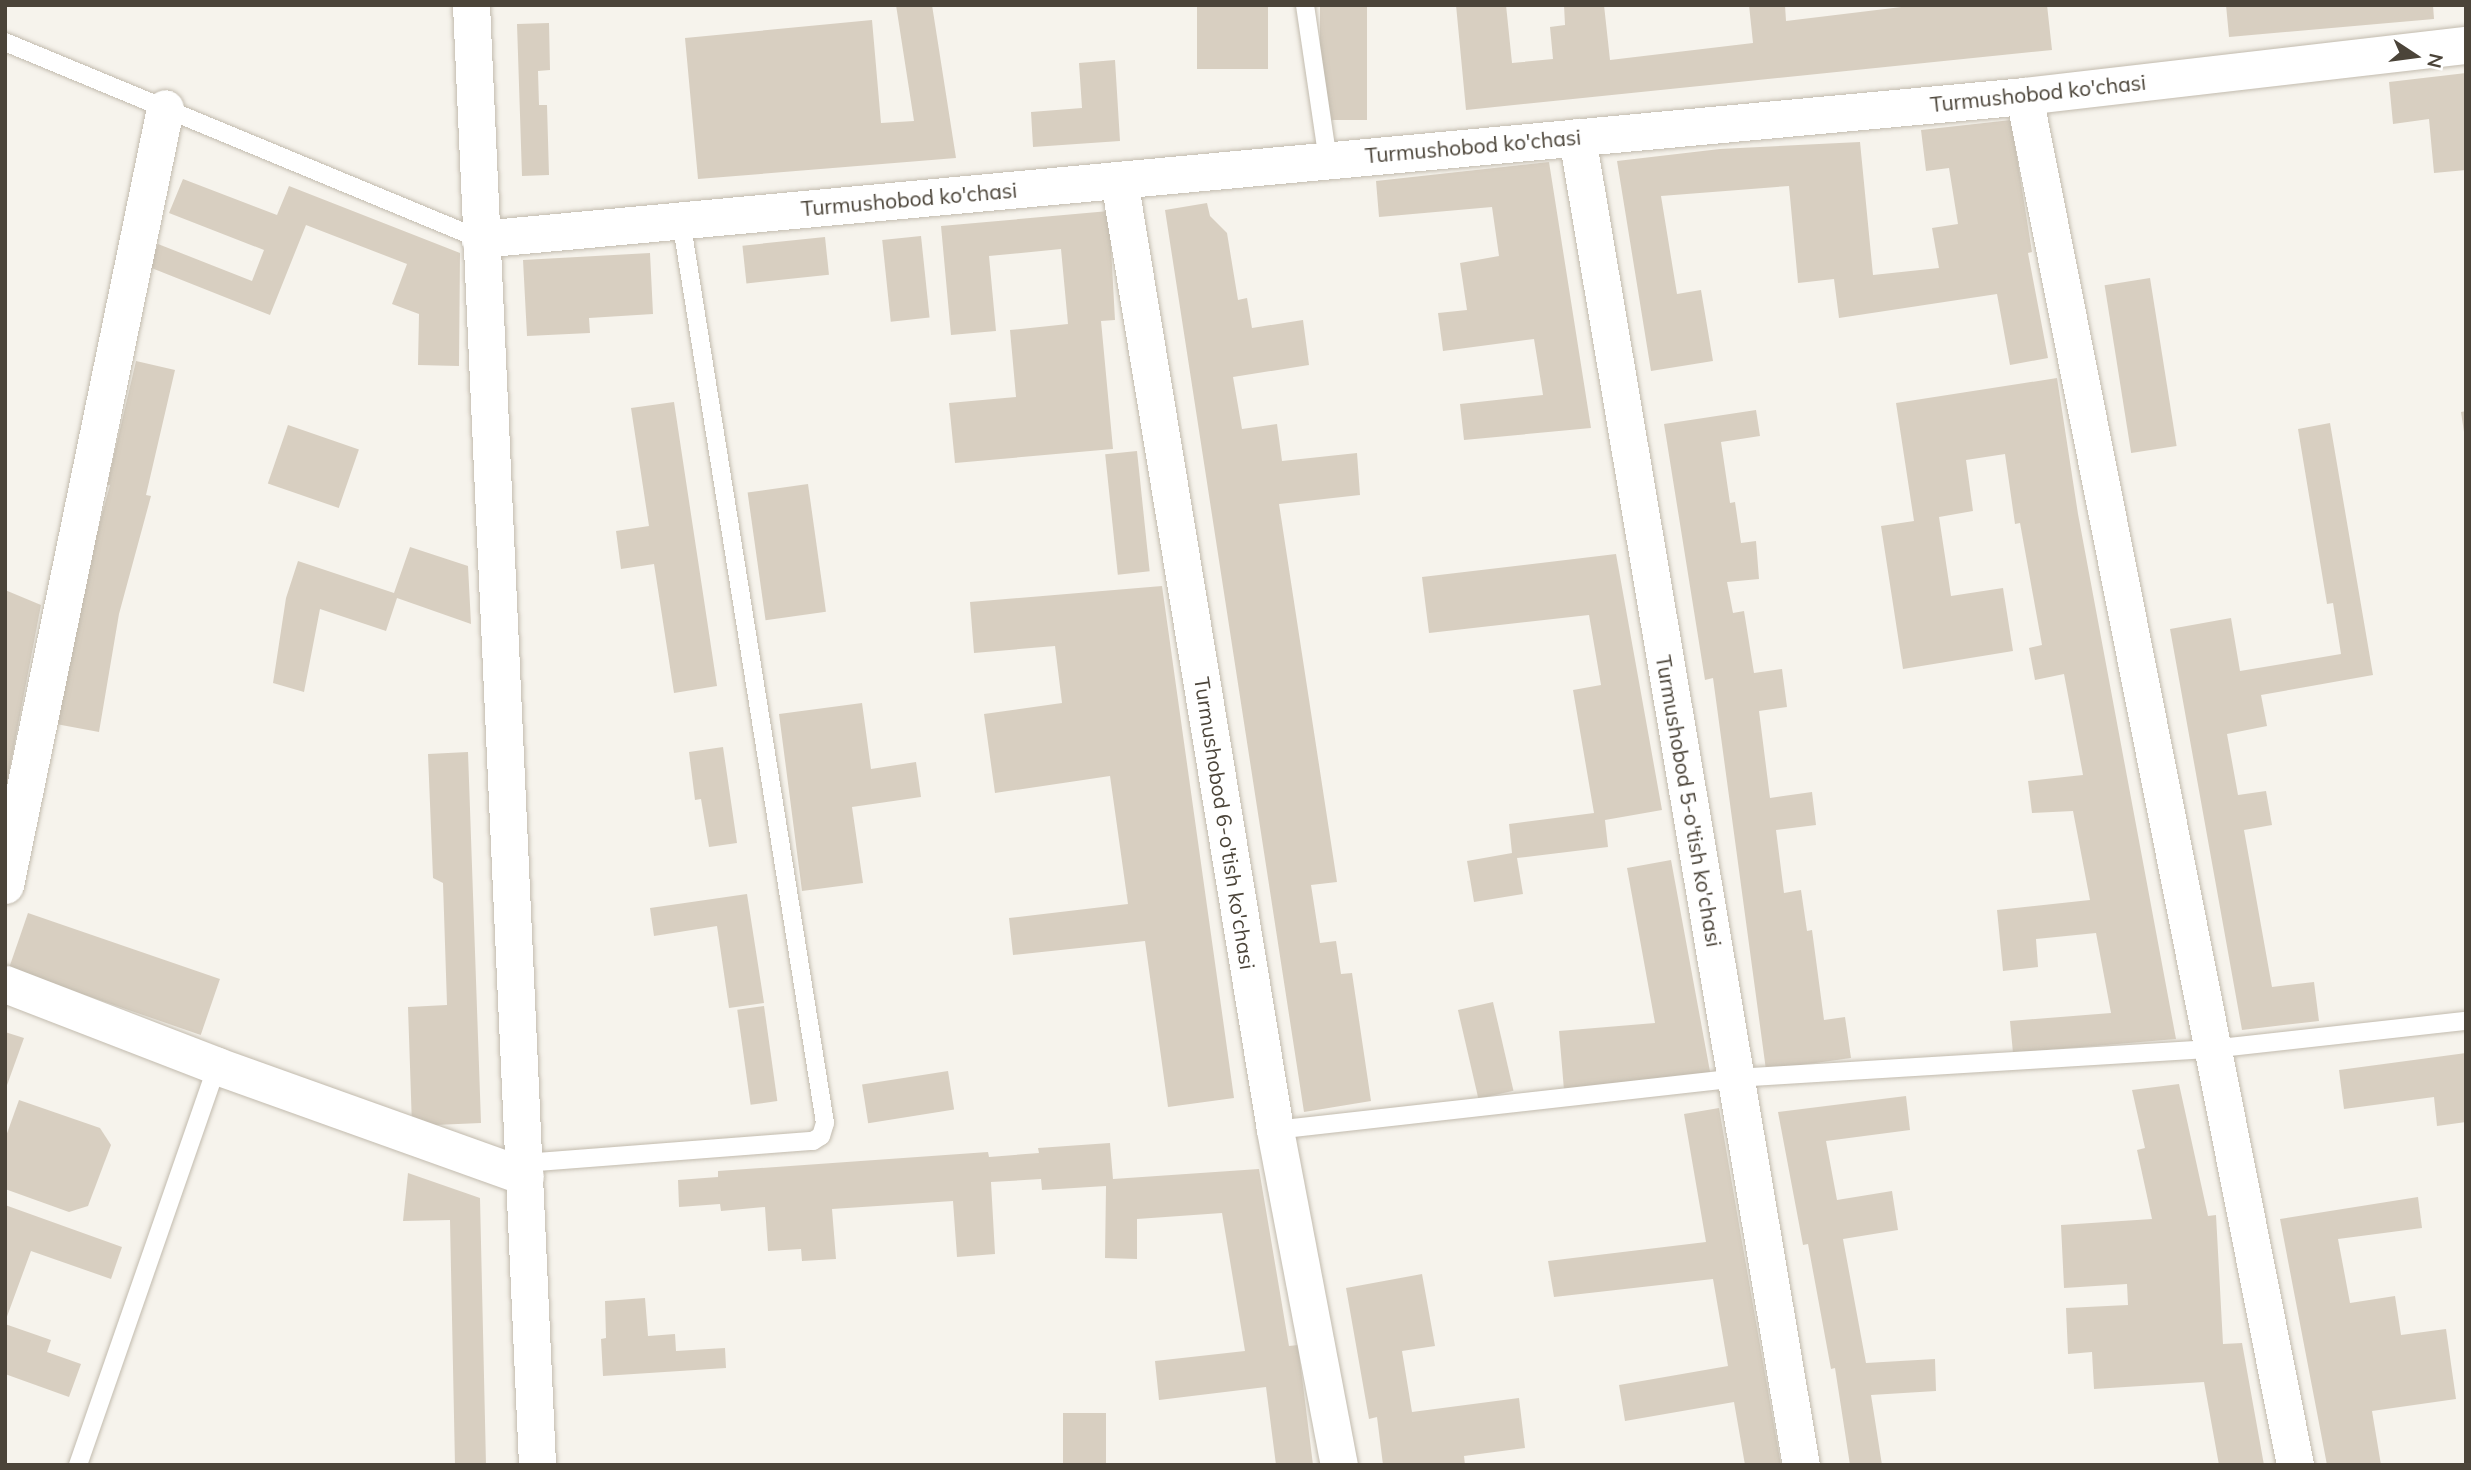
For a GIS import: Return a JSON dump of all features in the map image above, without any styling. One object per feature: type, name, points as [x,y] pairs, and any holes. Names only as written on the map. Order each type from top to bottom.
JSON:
[{"type":"street","points":[[471,5],[537,1465]]},
{"type":"street","name":"Turmushobod ko'chasi","points":[[480,239],[2024,96],[2466,45]]},
{"type":"street","points":[[2024,96],[2295,1465]]},
{"type":"street","points":[[5,885],[165,108]]},
{"type":"street","name":"Turmushobod 5-o'tish ko'chasi","points":[[1577,137],[1801,1465]]},
{"type":"street","name":"Turmushobod 6-o'tish ko'chasi","points":[[1119,180],[1275,1130],[1339,1465]]},
{"type":"street","points":[[5,984],[217,1066],[525,1170]]},
{"type":"lane","points":[[1305,5],[1328,160]]},
{"type":"lane","points":[[5,42],[480,239]]},
{"type":"lane","points":[[525,1170],[813,1141],[821,1136],[825,1123],[681,220]]},
{"type":"lane","points":[[1275,1130],[1736,1078],[2211,1049],[2466,1021]]},
{"type":"lane","points":[[78,1465],[217,1066]]},
{"type":"building","points":[[896,5],[932,5],[956,158],[698,179],[685,38],[872,20],[881,123],[914,121]]},
{"type":"building","points":[[1197,5],[1268,5],[1268,69],[1197,69]]},
{"type":"building","points":[[1320,5],[1367,5],[1367,120],[1320,120]]},
{"type":"building","points":[[1456,5],[1506,5],[1512,63],[1553,59],[1550,27],[1565,25],[1564,5],[1604,5],[1610,60],[1753,43],[1749,5],[1785,5],[1786,21],[1918,5],[2047,5],[2052,50],[1466,110]]},
{"type":"building","points":[[2226,5],[2433,5],[2434,19],[2229,37]]},
{"type":"building","points":[[549,23],[550,70],[538,71],[539,105],[547,105],[549,175],[522,176],[517,24]]},
{"type":"building","points":[[1115,60],[1120,141],[1033,147],[1031,112],[1082,108],[1079,63]]},
{"type":"building","points":[[2466,73],[2466,170],[2434,173],[2429,119],[2393,124],[2389,82]]},
{"type":"building","points":[[2011,120],[2032,252],[2028,253],[2048,358],[2010,365],[1997,294],[1839,318],[1834,279],[1798,283],[1789,186],[1661,196],[1677,294],[1701,290],[1713,361],[1651,371],[1617,161],[1720,149],[1860,142],[1873,275],[1939,268],[1932,228],[1958,224],[1949,168],[1926,171],[1921,130]]},
{"type":"building","points":[[1549,162],[1591,428],[1464,440],[1460,404],[1543,395],[1534,339],[1443,351],[1438,313],[1467,310],[1460,263],[1499,256],[1492,207],[1379,217],[1376,181]]},
{"type":"building","points":[[183,179],[277,215],[289,186],[460,253],[459,366],[418,365],[419,314],[392,304],[407,264],[306,225],[270,315],[149,267],[158,244],[252,281],[264,250],[169,213]]},
{"type":"building","points":[[1207,203],[1210,216],[1227,233],[1238,300],[1247,298],[1252,328],[1303,320],[1309,365],[1233,377],[1242,429],[1277,424],[1282,461],[1357,453],[1360,495],[1279,504],[1337,882],[1311,885],[1320,943],[1336,941],[1341,974],[1352,973],[1371,1101],[1304,1112],[1165,210]]},
{"type":"building","points":[[1109,211],[1115,320],[1101,321],[1113,449],[955,463],[949,403],[1016,397],[1010,330],[1068,324],[1061,249],[989,256],[996,331],[951,335],[941,226]]},
{"type":"building","points":[[921,236],[930,318],[891,322],[882,240]]},
{"type":"building","points":[[825,237],[829,275],[746,283],[742,246]]},
{"type":"building","points":[[650,253],[653,314],[589,318],[590,333],[527,336],[523,260]]},
{"type":"building","points":[[2150,278],[2177,446],[2131,453],[2105,285]]},
{"type":"building","points":[[136,361],[175,370],[146,495],[151,496],[119,614],[99,732],[56,724],[77,606],[110,485],[107,485]]},
{"type":"building","points":[[2057,378],[2078,514],[2176,1039],[2013,1053],[2010,1021],[2111,1013],[2096,933],[2036,939],[2038,967],[2003,971],[1997,910],[2090,900],[2073,811],[2032,813],[2028,781],[2083,775],[2064,674],[2035,680],[2029,648],[2042,645],[2020,523],[2015,524],[2005,454],[1966,460],[1973,511],[1939,517],[1951,596],[2003,588],[2013,651],[1903,669],[1881,526],[1914,521],[1896,403]]},
{"type":"building","points":[[674,402],[717,686],[674,693],[654,564],[621,569],[616,531],[649,526],[631,408]]},
{"type":"building","points":[[1756,410],[1760,436],[1721,442],[1730,503],[1735,502],[1741,543],[1756,541],[1759,579],[1727,582],[1733,613],[1744,611],[1754,673],[1782,669],[1787,707],[1759,711],[1770,798],[1812,792],[1816,825],[1776,830],[1784,893],[1801,890],[1807,931],[1812,930],[1824,1020],[1845,1017],[1851,1058],[1766,1070],[1713,678],[1705,680],[1664,424]]},
{"type":"building","points":[[2466,411],[2466,432],[2464,432],[2461,412]]},
{"type":"building","points":[[2330,423],[2373,675],[2261,695],[2267,726],[2227,734],[2238,795],[2266,791],[2272,825],[2244,830],[2272,987],[2314,982],[2319,1021],[2242,1030],[2170,629],[2231,618],[2240,671],[2341,654],[2333,603],[2327,604],[2298,429]]},
{"type":"building","points":[[288,425],[359,449],[339,508],[268,484]]},
{"type":"building","points":[[1137,451],[1150,571],[1118,575],[1105,454]]},
{"type":"building","points":[[808,484],[826,612],[766,620],[748,492]]},
{"type":"building","points":[[410,547],[468,566],[471,624],[397,598],[386,631],[320,609],[304,692],[273,683],[286,598],[298,561],[394,593]]},
{"type":"building","points":[[1616,554],[1662,810],[1605,820],[1608,847],[1517,858],[1523,894],[1474,902],[1467,861],[1512,853],[1509,824],[1594,813],[1573,690],[1601,685],[1589,615],[1429,633],[1422,577]]},
{"type":"building","points":[[1162,586],[1234,1098],[1168,1107],[1145,941],[1013,955],[1009,918],[1128,904],[1110,776],[995,793],[984,714],[1062,703],[1055,646],[974,653],[970,602]]},
{"type":"building","points":[[5,590],[41,605],[7,783],[5,783]]},
{"type":"building","points":[[862,703],[871,769],[916,762],[921,797],[852,807],[863,883],[802,891],[779,714]]},
{"type":"building","points":[[723,747],[737,843],[709,847],[701,799],[695,800],[689,752]]},
{"type":"building","points":[[468,752],[481,1123],[412,1126],[408,1007],[447,1005],[443,883],[433,878],[428,754]]},
{"type":"building","points":[[1671,860],[1711,1077],[1564,1090],[1559,1031],[1655,1023],[1627,868]]},
{"type":"building","points":[[747,894],[764,1003],[729,1008],[717,926],[654,936],[650,908]]},
{"type":"building","points":[[28,913],[220,979],[201,1035],[9,969]]},
{"type":"building","points":[[1493,1002],[1513,1091],[1478,1099],[1458,1010]]},
{"type":"building","points":[[764,1006],[777,1101],[751,1105],[737,1010]]},
{"type":"building","points":[[5,1032],[24,1038],[6,1088],[5,1088]]},
{"type":"building","points":[[2466,1053],[2466,1122],[2437,1126],[2434,1097],[2344,1109],[2339,1070]]},
{"type":"building","points":[[948,1071],[954,1110],[868,1123],[862,1085]]},
{"type":"building","points":[[2179,1084],[2208,1216],[2216,1215],[2223,1344],[2242,1343],[2264,1465],[2219,1465],[2204,1382],[2094,1389],[2092,1352],[2068,1354],[2066,1308],[2128,1305],[2127,1284],[2064,1288],[2061,1225],[2152,1219],[2137,1150],[2145,1148],[2132,1090]]},
{"type":"building","points":[[1906,1096],[1910,1130],[1826,1141],[1837,1200],[1892,1191],[1898,1230],[1843,1239],[1866,1363],[1935,1359],[1936,1391],[1871,1395],[1882,1465],[1850,1465],[1835,1368],[1831,1369],[1808,1244],[1803,1245],[1778,1112]]},
{"type":"building","points":[[19,1100],[100,1128],[111,1145],[88,1206],[69,1212],[5,1189],[5,1139]]},
{"type":"building","points":[[1719,1108],[1781,1465],[1745,1465],[1734,1402],[1625,1421],[1619,1385],[1728,1366],[1713,1279],[1554,1297],[1548,1261],[1706,1242],[1684,1114]]},
{"type":"building","points":[[1110,1143],[1113,1179],[1259,1169],[1289,1346],[1298,1345],[1313,1465],[1276,1465],[1266,1387],[1159,1400],[1155,1361],[1245,1351],[1222,1213],[1137,1219],[1137,1259],[1105,1258],[1106,1186],[1042,1190],[1041,1179],[991,1182],[995,1254],[957,1257],[953,1201],[832,1209],[836,1259],[802,1261],[801,1249],[768,1251],[765,1207],[721,1211],[720,1204],[679,1207],[678,1180],[718,1177],[718,1171],[988,1152],[989,1157],[1039,1153],[1038,1148]]},
{"type":"building","points":[[408,1173],[480,1198],[486,1465],[455,1465],[450,1220],[403,1221]]},
{"type":"building","points":[[2418,1197],[2422,1228],[2338,1239],[2350,1303],[2395,1296],[2401,1335],[2446,1329],[2456,1399],[2372,1411],[2381,1465],[2327,1465],[2280,1219]]},
{"type":"building","points":[[5,1205],[122,1247],[111,1279],[31,1251],[5,1322]]},
{"type":"building","points":[[1422,1274],[1435,1346],[1402,1351],[1412,1412],[1519,1398],[1525,1448],[1464,1456],[1465,1465],[1383,1465],[1377,1417],[1369,1419],[1346,1288]]},
{"type":"building","points":[[645,1298],[648,1336],[675,1334],[676,1351],[725,1348],[726,1368],[603,1376],[601,1339],[606,1338],[605,1301]]},
{"type":"building","points":[[5,1324],[51,1340],[47,1352],[81,1364],[69,1397],[5,1374]]},
{"type":"building","points":[[1063,1413],[1106,1413],[1106,1465],[1063,1465]]}]
